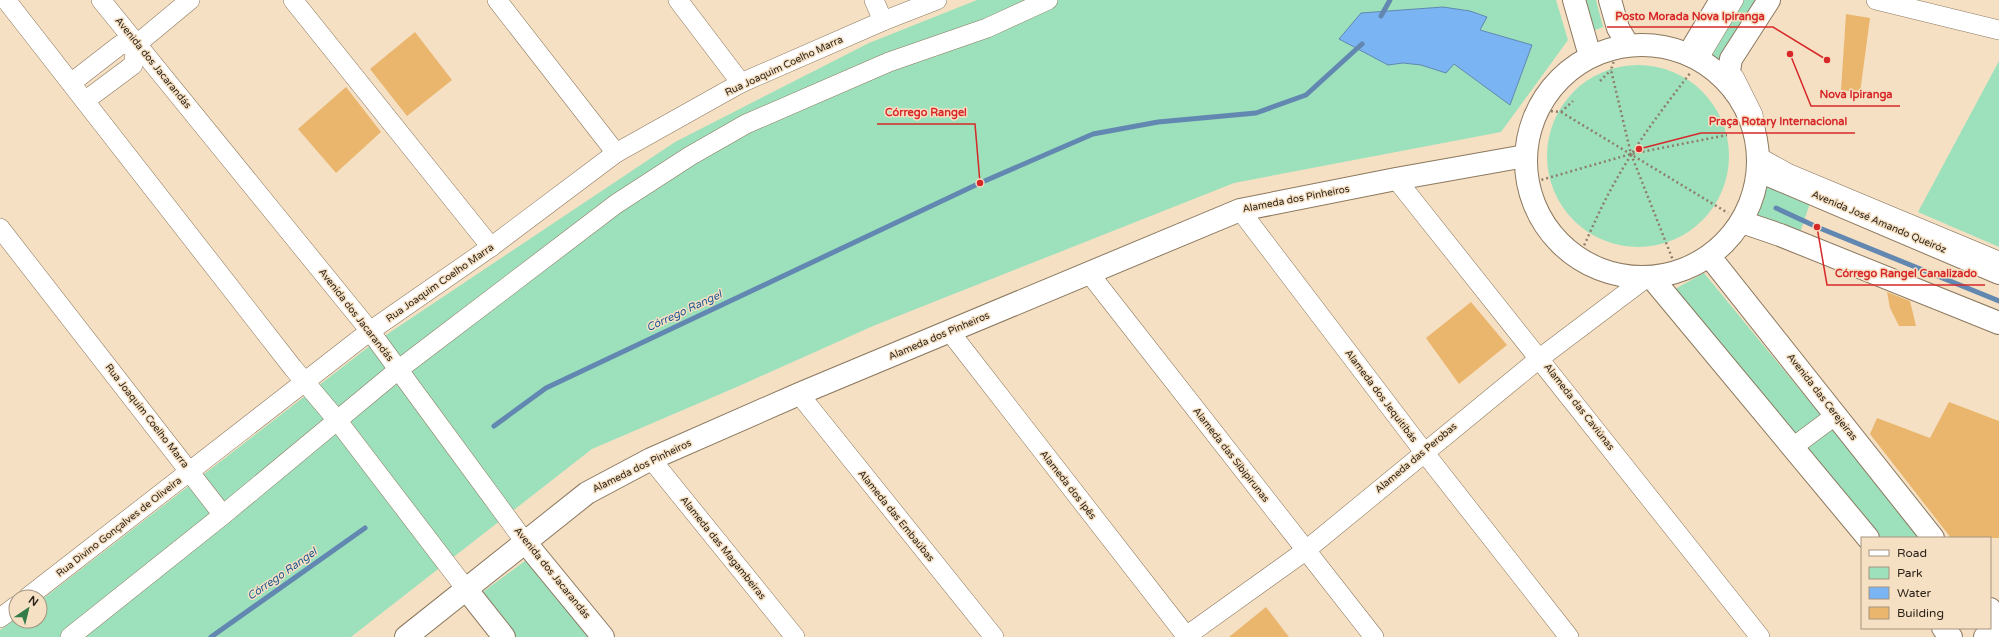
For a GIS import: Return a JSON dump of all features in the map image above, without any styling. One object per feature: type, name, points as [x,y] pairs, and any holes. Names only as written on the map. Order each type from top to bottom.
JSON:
[{"type":"street","points":[[6,0],[337,420],[504,637]]},
{"type":"street","name":"Avenida dos Jacarandás","points":[[101,0],[370,331],[526,542],[603,637]]},
{"type":"street","points":[[86,100],[133,65],[137,44],[190,0]]},
{"type":"street","points":[[293,0],[491,248]]},
{"type":"street","points":[[497,0],[616,153]]},
{"type":"street","points":[[678,0],[741,83]]},
{"type":"street","points":[[874,0],[883,21]]},
{"type":"street","name":"Rua Joaquim Coelho Marra","points":[[0,228],[190,472],[370,331],[491,248],[616,153],[741,83],[883,21],[937,0]]},
{"type":"street","points":[[70,637],[223,515],[398,370],[616,204],[690,156],[746,124],[888,62],[987,28],[1048,0]]},
{"type":"street","points":[[1574,0],[1590,56]]},
{"type":"street","points":[[1610,0],[1623,46]]},
{"type":"street","points":[[1695,56],[1721,0]]},
{"type":"street","points":[[1695,56],[1736,0]]},
{"type":"street","points":[[1734,89],[1729,71],[1730,59],[1769,0]]},
{"type":"street","points":[[1876,0],[1999,30]]},
{"type":"street","points":[[71,82],[120,44],[137,44]]},
{"type":"street","points":[[1654,45],[1695,56],[1718,73],[1734,89],[1749,114],[1757,142],[1758,171],[1754,197],[1742,222],[1728,241],[1710,256],[1678,273],[1649,278],[1631,278],[1604,271],[1578,259],[1555,239],[1537,213],[1527,184],[1525,156],[1528,132],[1536,110],[1559,78],[1590,56],[1623,46],[1654,45]]},
{"type":"street","points":[[1730,64],[1755,114],[1761,156],[1790,172],[1999,259]]},
{"type":"street","name":"Alameda dos Pinheiros","points":[[406,637],[587,493],[650,460],[799,394],[1240,210],[1396,179],[1525,156]]},
{"type":"street","name":"Avenida José Amando Queiróz","points":[[1758,171],[1999,273]]},
{"type":"street","name":"Alameda das Caviúnas","points":[[1396,179],[1540,358],[1760,637]]},
{"type":"street","name":"Alameda dos Jequitibás","points":[[1240,210],[1424,452],[1568,637]]},
{"type":"street","points":[[1742,222],[1780,235],[1999,323]]},
{"type":"street","name":"Avenida das Cerejeiras","points":[[1710,256],[1932,537]]},
{"type":"street","name":"Alameda das Sibipirunas","points":[[1089,273],[1305,551],[1374,637]]},
{"type":"street","points":[[1649,278],[1793,447],[1867,537]]},
{"type":"street","name":"Alameda das Perobas","points":[[1186,637],[1305,551],[1540,358],[1649,278]]},
{"type":"street","name":"Alameda dos Ipês","points":[[950,332],[1186,637]]},
{"type":"street","name":"Alameda das Embaúbas","points":[[799,394],[994,637]]},
{"type":"street","points":[[1793,447],[1836,415]]},
{"type":"street","name":"Alameda das Magambeiras","points":[[650,460],[795,637]]},
{"type":"street","points":[[190,472],[223,515]]},
{"type":"street","name":"Rua Divino Gonçalves de Oliveira","points":[[38,589],[190,472]]},
{"type":"street","points":[[1991,610],[1999,620]]},
{"type":"street","points":[[1985,637],[1999,625]]},
{"type":"street","points":[[1944,629],[1951,637]]},
{"type":"path","points":[[1600,81],[1611,70],[1623,46]]},
{"type":"path","points":[[1578,259],[1614,183],[1645,131],[1695,56]]},
{"type":"path","points":[[1611,70],[1631,154],[1678,273]]},
{"type":"path","points":[[1561,112],[1573,101]]},
{"type":"path","points":[[1536,110],[1561,112],[1742,222]]},
{"type":"path","points":[[1527,184],[1631,154],[1727,135]]},
{"type":"green space","points":[[977,0],[1556,0],[1568,40],[1501,132],[1234,183],[873,326],[739,386],[592,449],[351,637],[0,637],[0,630],[8,624],[8,629],[48,629],[48,595],[371,345],[675,142],[869,43]]},
{"type":"green space","points":[[1576,0],[1596,0],[1603,27],[1585,34]]},
{"type":"green space","points":[[1731,0],[1758,0],[1720,69],[1698,58]]},
{"type":"green space","points":[[1999,61],[1999,247],[1918,212]]},
{"type":"green space","points":[[1638,65],[1656,67],[1673,72],[1696,86],[1708,98],[1722,121],[1727,138],[1729,156],[1727,174],[1722,191],[1708,214],[1696,226],[1673,240],[1656,245],[1638,247],[1620,245],[1603,240],[1580,226],[1568,214],[1554,191],[1549,174],[1547,156],[1549,138],[1554,121],[1568,98],[1580,86],[1603,72],[1620,67]]},
{"type":"green space","points":[[1768,180],[1810,203],[1798,239],[1754,222],[1764,200]]},
{"type":"green space","points":[[1704,273],[1921,537],[1879,537],[1675,289]]},
{"type":"green space","points":[[529,558],[592,637],[514,637],[480,594]]},
{"type":"water","points":[[1443,7],[1470,11],[1487,17],[1480,30],[1532,45],[1510,105],[1454,64],[1446,73],[1421,65],[1403,63],[1388,65],[1339,39],[1361,13]]},
{"type":"building","points":[[1846,14],[1870,18],[1860,93],[1841,90]]},
{"type":"building","points":[[415,32],[452,80],[407,116],[370,69]]},
{"type":"building","points":[[346,87],[381,132],[336,173],[298,129]]},
{"type":"building","points":[[1887,292],[1910,301],[1916,326],[1899,326],[1890,308]]},
{"type":"building","points":[[1471,302],[1507,345],[1459,384],[1426,338]]},
{"type":"building","points":[[1949,402],[1999,421],[1999,538],[1950,537],[1870,434],[1877,418],[1930,438]]},
{"type":"building","points":[[1266,607],[1289,637],[1229,637]]},
{"type":"waterway","points":[[1381,16],[1390,0]]},
{"type":"waterway","name":"Córrego Rangel","points":[[494,426],[546,388],[980,183],[1093,134],[1158,122],[1256,113],[1306,95],[1362,44]]},
{"type":"waterway","points":[[1776,208],[1817,227],[1999,301]]},
{"type":"waterway","name":"Córrego Rangel","points":[[211,637],[365,528]]},
{"type":"place","name":"Nova Ipiranga","points":[[1790,54]]},
{"type":"place","name":"Posto Morada Nova Ipiranga","points":[[1827,60]]},
{"type":"place","name":"Praça Rotary Internacional","points":[[1639,149]]},
{"type":"place","name":"Córrego Rangel","points":[[980,183]]},
{"type":"place","name":"Córrego Rangel Canalizado","points":[[1817,227]]}]
